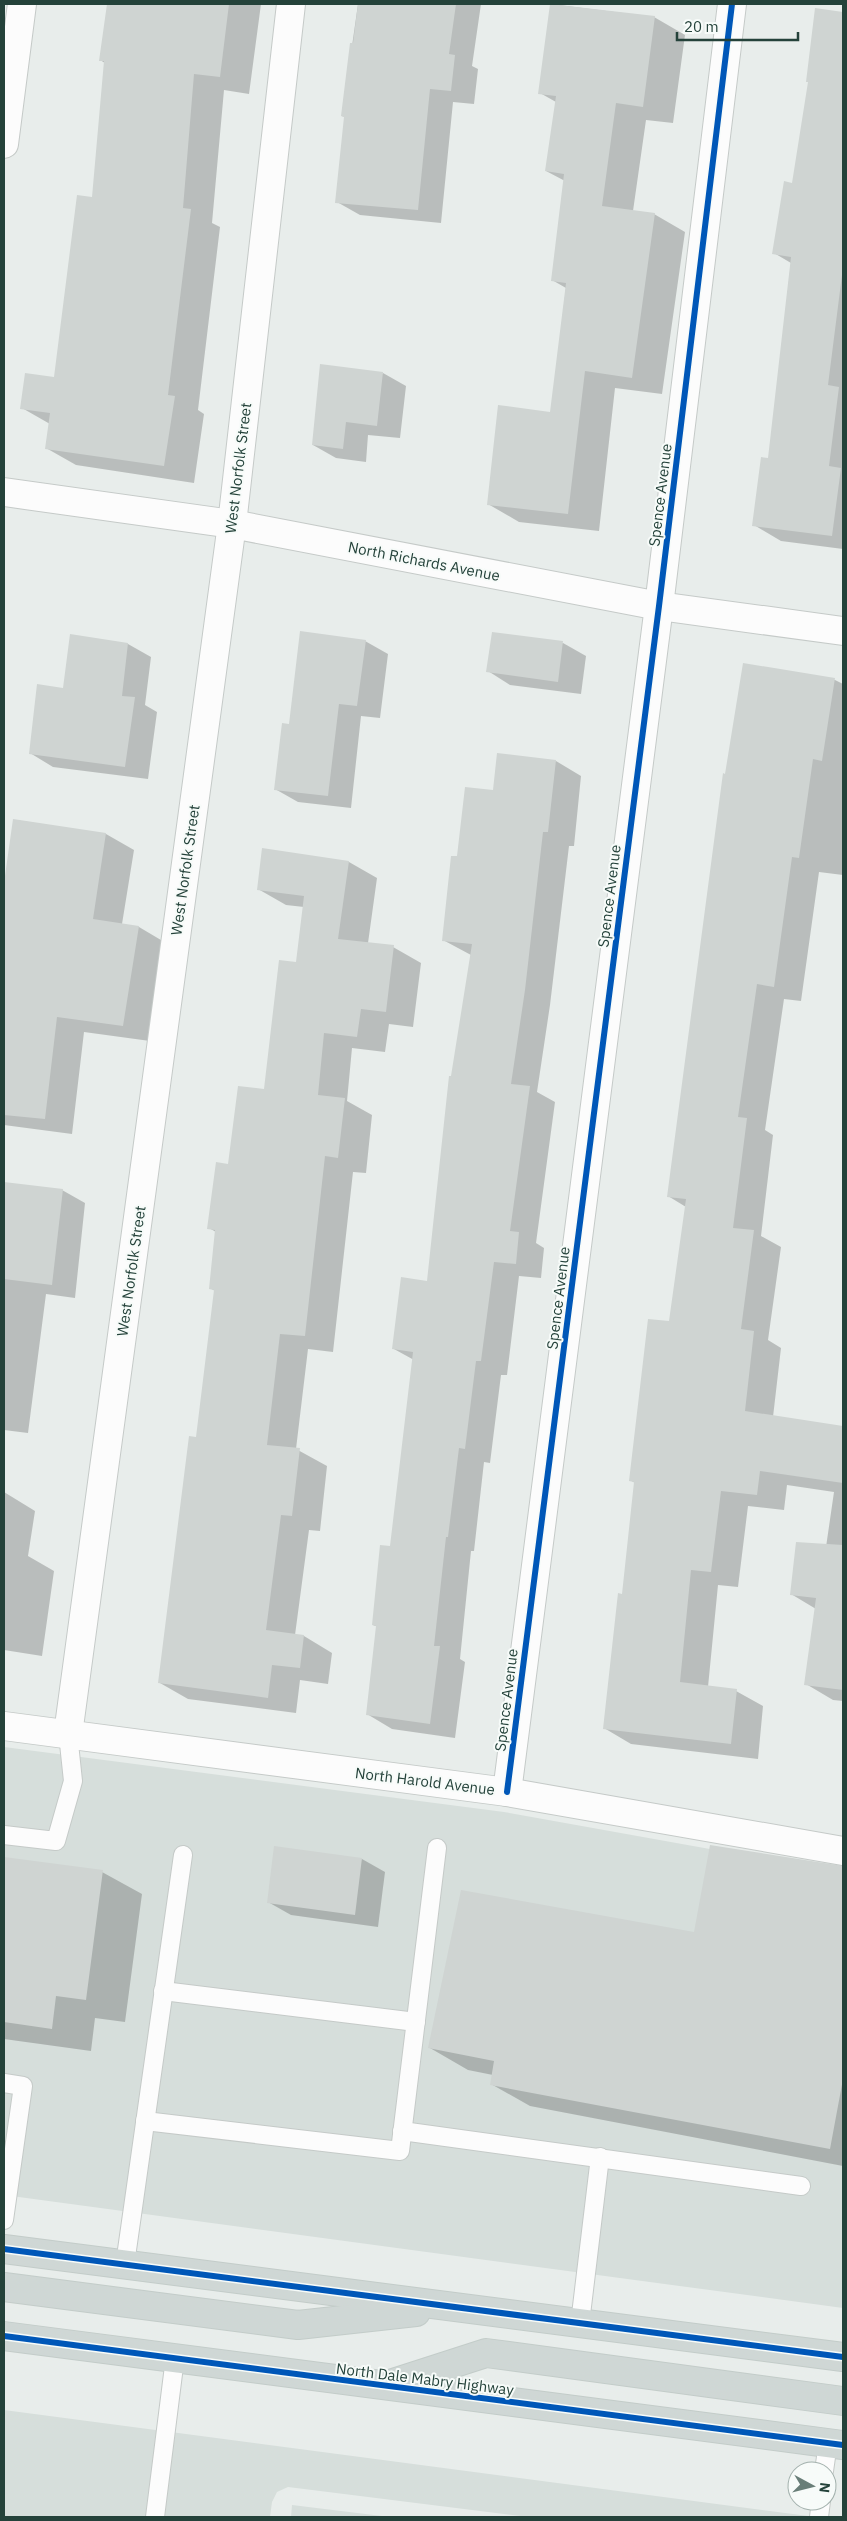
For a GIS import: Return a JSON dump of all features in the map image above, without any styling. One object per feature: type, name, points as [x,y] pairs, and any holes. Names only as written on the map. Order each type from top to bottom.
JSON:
[{"type":"main road","points":[[4,2249],[843,2357]]},
{"type":"main road","points":[[4,2287],[298,2325],[460,2308]]},
{"type":"main road","name":"North Dale Mabry Highway","points":[[4,2336],[835,2444]]},
{"type":"main road","points":[[385,2386],[486,2354],[843,2401]]},
{"type":"street","points":[[4,144],[22,4]]},
{"type":"street","name":"West Norfolk Street","points":[[68,1734],[232,524],[291,4]]},
{"type":"street","name":"Spence Avenue","points":[[507,1792],[659,606],[732,4]]},
{"type":"street","name":"North Richards Avenue","points":[[4,492],[232,524],[659,606],[843,630]]},
{"type":"street","name":"North Harold Avenue","points":[[4,1726],[507,1792],[843,1851]]},
{"type":"lane","points":[[4,1835],[56,1841],[72,1782],[68,1734]]},
{"type":"lane","points":[[145,2121],[400,2151],[437,1848]]},
{"type":"lane","points":[[125,2264],[183,1855]]},
{"type":"lane","points":[[163,1991],[416,2022]]},
{"type":"lane","points":[[4,2084],[23,2086],[4,2220]]},
{"type":"lane","points":[[402,2131],[801,2186]]},
{"type":"lane","points":[[580,2323],[600,2157]]},
{"type":"lane","points":[[155,2517],[175,2358]]},
{"type":"lane","points":[[828,2461],[835,2444]]},
{"type":"shaded area","points":[[4,1747],[504,1812],[843,1873],[843,2308],[4,2195]]},
{"type":"shaded area","points":[[4,2410],[816,2517],[529,2517],[288,2487],[277,2492],[272,2502],[270,2517],[4,2517]]},
{"type":"shaded area","points":[[292,2505],[390,2517],[291,2517]]},
{"type":"building","points":[[107,4],[229,4],[220,77],[194,74],[183,208],[191,209],[168,395],[175,396],[164,466],[45,449],[50,413],[20,409],[25,373],[54,377],[77,195],[92,197],[104,61],[99,61]]},
{"type":"building","points":[[358,4],[456,4],[449,54],[455,55],[451,91],[430,89],[418,210],[335,203],[344,117],[341,116],[350,43],[353,43]]},
{"type":"building","points":[[550,4],[655,16],[643,107],[616,103],[602,206],[655,213],[632,378],[585,371],[568,514],[487,505],[498,405],[550,412],[566,283],[551,281],[564,174],[545,171],[556,96],[538,94]]},
{"type":"building","points":[[815,8],[843,12],[843,267],[828,385],[839,387],[829,466],[841,468],[832,536],[752,526],[761,457],[768,458],[791,257],[772,254],[784,181],[792,183],[808,82],[806,82]]},
{"type":"building","points":[[320,364],[383,372],[377,426],[346,422],[343,449],[312,445]]},
{"type":"building","points":[[300,631],[366,640],[357,706],[339,704],[328,796],[274,790],[282,723],[289,724]]},
{"type":"building","points":[[492,632],[563,641],[558,682],[486,672]]},
{"type":"building","points":[[70,634],[128,643],[122,696],[135,697],[125,767],[29,754],[37,684],[63,688]]},
{"type":"building","points":[[743,663],[835,678],[822,761],[813,759],[799,858],[792,857],[774,987],[757,984],[738,1117],[747,1118],[733,1228],[754,1230],[741,1329],[754,1331],[745,1411],[843,1426],[843,1483],[760,1471],[757,1495],[721,1491],[711,1572],[691,1570],[680,1682],[737,1689],[731,1744],[603,1729],[618,1593],[622,1594],[634,1482],[629,1481],[648,1319],[669,1321],[686,1199],[667,1197],[723,773],[725,774]]},
{"type":"building","points":[[497,753],[556,760],[548,832],[543,832],[525,990],[511,1084],[530,1086],[510,1231],[519,1232],[516,1264],[494,1262],[481,1361],[476,1361],[465,1449],[459,1448],[448,1537],[446,1537],[434,1646],[440,1646],[430,1724],[366,1715],[376,1626],[372,1625],[380,1545],[390,1546],[413,1352],[392,1349],[401,1277],[427,1281],[449,1076],[451,1076],[472,944],[442,941],[451,856],[457,856],[465,787],[493,790]]},
{"type":"building","points":[[13,819],[106,833],[93,919],[139,926],[123,1026],[57,1017],[45,1119],[4,1115],[4,883]]},
{"type":"building","points":[[262,848],[349,861],[338,939],[394,945],[386,1012],[361,1009],[357,1037],[324,1033],[318,1095],[345,1098],[338,1158],[325,1156],[305,1336],[280,1334],[267,1445],[300,1448],[292,1516],[281,1515],[266,1630],[304,1635],[300,1668],[272,1665],[268,1698],[158,1683],[189,1436],[196,1437],[214,1290],[209,1289],[215,1230],[207,1229],[216,1162],[228,1164],[238,1086],[264,1089],[279,960],[296,962],[304,896],[257,890]]},
{"type":"building","points":[[4,1182],[63,1189],[52,1285],[4,1279]]},
{"type":"building","points":[[796,1542],[843,1545],[843,1690],[804,1685],[816,1598],[790,1595]]},
{"type":"building","points":[[710,1845],[843,1866],[843,2079],[830,2149],[490,2085],[494,2061],[428,2048],[461,1890],[694,1932]]},
{"type":"building","points":[[274,1846],[362,1858],[355,1915],[267,1903]]},
{"type":"building","points":[[4,1857],[103,1870],[86,2000],[56,1996],[52,2029],[4,2022]]},
{"type":"cycle path","points":[[507,1792],[659,606],[732,4]]},
{"type":"cycle path","points":[[4,2249],[843,2357]]},
{"type":"cycle path","points":[[4,2336],[843,2445]]}]
